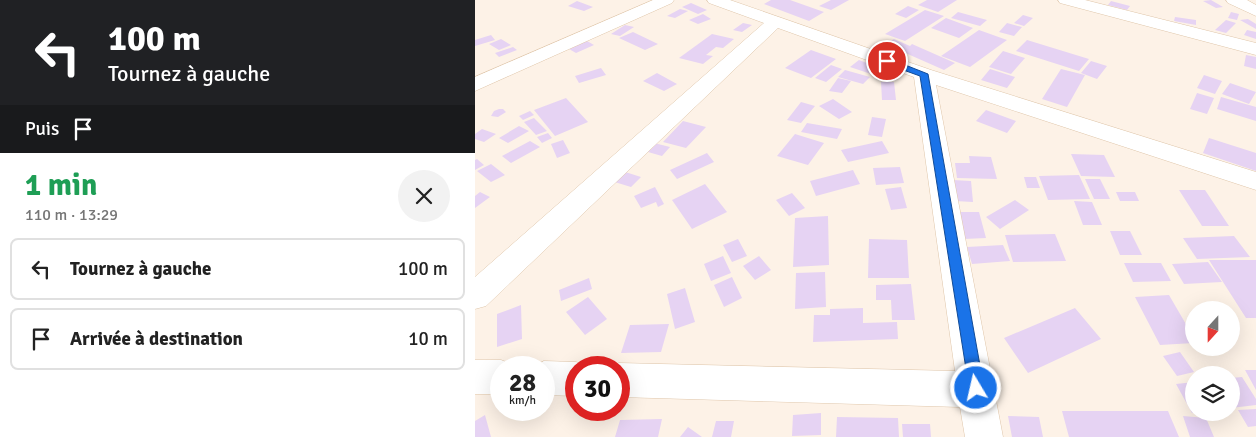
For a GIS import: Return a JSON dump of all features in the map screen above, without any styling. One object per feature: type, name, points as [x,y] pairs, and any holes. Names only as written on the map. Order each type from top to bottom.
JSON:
[{"type":"street","points":[[475,85],[666,0]]},
{"type":"street","points":[[715,0],[924,74],[1251,184]]},
{"type":"street","points":[[1066,0],[1256,49]]},
{"type":"street","points":[[1235,0],[1256,11]]},
{"type":"street","points":[[475,296],[775,21]]},
{"type":"street","points":[[924,74],[984,437]]},
{"type":"street","points":[[475,377],[490,377]]},
{"type":"street","points":[[630,380],[976,388]]},
{"type":"building","points":[[771,0],[790,0],[824,12],[809,21],[764,4]]},
{"type":"building","points":[[831,0],[849,0],[831,10],[819,6]]},
{"type":"building","points":[[927,0],[957,0],[938,12],[918,5]]},
{"type":"building","points":[[1211,0],[1223,7],[1216,8],[1203,1]]},
{"type":"building","points":[[577,1],[593,7],[584,11],[568,6]]},
{"type":"building","points":[[1111,1],[1130,6],[1127,10],[1108,5]]},
{"type":"building","points":[[691,3],[707,10],[698,14],[682,7]]},
{"type":"building","points":[[908,6],[919,10],[906,18],[895,14]]},
{"type":"building","points":[[680,9],[688,11],[675,18],[667,16]]},
{"type":"building","points":[[925,10],[944,16],[905,41],[885,34]]},
{"type":"building","points":[[958,12],[987,20],[980,26],[951,18]]},
{"type":"building","points":[[1231,12],[1239,14],[1237,20],[1228,18]]},
{"type":"building","points":[[703,14],[711,19],[698,24],[689,20]]},
{"type":"building","points":[[1023,15],[1033,18],[1024,26],[1014,23]]},
{"type":"building","points":[[1175,17],[1196,20],[1196,25],[1174,21]]},
{"type":"building","points":[[946,18],[973,28],[959,38],[931,28]]},
{"type":"building","points":[[1248,19],[1256,24],[1256,29],[1240,20]]},
{"type":"building","points":[[1226,20],[1236,23],[1226,33],[1215,30]]},
{"type":"building","points":[[743,23],[752,25],[742,32],[733,30]]},
{"type":"building","points":[[1007,23],[1022,27],[1014,36],[999,32]]},
{"type":"building","points":[[625,25],[634,27],[620,36],[611,34]]},
{"type":"building","points":[[979,30],[1007,40],[970,67],[941,56]]},
{"type":"building","points":[[1247,30],[1256,32],[1256,39],[1244,35]]},
{"type":"building","points":[[633,32],[658,44],[645,50],[619,38]]},
{"type":"building","points":[[712,34],[734,39],[723,48],[716,47],[706,55],[713,56],[703,64],[679,58]]},
{"type":"building","points":[[491,35],[495,40],[475,46],[475,40]]},
{"type":"building","points":[[501,39],[511,45],[499,50],[489,44]]},
{"type":"building","points":[[894,39],[910,46],[912,44],[955,63],[944,70],[885,44]]},
{"type":"building","points":[[1027,40],[1089,59],[1079,71],[1016,51]]},
{"type":"building","points":[[587,41],[594,45],[576,53],[569,49]]},
{"type":"building","points":[[513,47],[517,50],[499,57],[495,53]]},
{"type":"building","points":[[811,50],[836,59],[811,78],[785,68]]},
{"type":"building","points":[[1003,51],[1025,58],[1011,74],[989,67]]},
{"type":"building","points":[[1246,55],[1256,57],[1256,69],[1244,66]]},
{"type":"building","points":[[859,60],[887,71],[880,77],[850,67]]},
{"type":"building","points":[[1091,61],[1107,66],[1097,79],[1081,73]]},
{"type":"building","points":[[831,65],[842,69],[826,82],[815,78]]},
{"type":"building","points":[[601,68],[606,75],[579,83],[575,76]]},
{"type":"building","points":[[990,69],[1015,77],[1007,88],[981,80]]},
{"type":"building","points":[[1061,69],[1085,75],[1067,107],[1042,99]]},
{"type":"building","points":[[845,70],[870,77],[863,84],[838,77]]},
{"type":"building","points":[[657,73],[677,84],[664,91],[643,81]]},
{"type":"building","points":[[1204,75],[1222,81],[1215,94],[1197,88]]},
{"type":"building","points":[[838,78],[851,81],[842,93],[829,91]]},
{"type":"building","points":[[881,82],[894,82],[896,100],[882,100]]},
{"type":"building","points":[[1230,83],[1256,92],[1249,104],[1222,94]]},
{"type":"building","points":[[1197,93],[1214,98],[1207,114],[1190,109]]},
{"type":"building","points":[[1221,97],[1256,107],[1256,121],[1217,109]]},
{"type":"building","points":[[566,98],[588,122],[555,136],[534,110]]},
{"type":"building","points":[[833,99],[852,112],[839,119],[819,106]]},
{"type":"building","points":[[801,102],[815,106],[801,123],[787,120]]},
{"type":"building","points":[[503,109],[506,112],[498,117],[491,116],[494,111]]},
{"type":"building","points":[[986,110],[1016,121],[1007,133],[976,121]]},
{"type":"building","points":[[530,111],[534,115],[523,120],[519,116]]},
{"type":"building","points":[[872,117],[886,119],[882,137],[868,135]]},
{"type":"building","points":[[534,118],[547,131],[536,135],[524,122]]},
{"type":"building","points":[[683,121],[706,127],[686,148],[663,142]]},
{"type":"building","points":[[807,123],[842,129],[837,139],[801,132]]},
{"type":"building","points":[[519,126],[529,131],[508,143],[499,138]]},
{"type":"building","points":[[482,129],[496,134],[484,142],[475,139],[475,134]]},
{"type":"building","points":[[548,133],[552,138],[542,143],[537,137]]},
{"type":"building","points":[[795,134],[824,143],[808,165],[777,156]]},
{"type":"building","points":[[1209,138],[1256,153],[1256,171],[1203,153]]},
{"type":"building","points":[[563,140],[570,153],[557,158],[551,144]]},
{"type":"building","points":[[530,141],[540,147],[511,163],[502,156]]},
{"type":"building","points":[[882,141],[889,153],[848,162],[841,150]]},
{"type":"building","points":[[650,142],[670,147],[662,156],[641,150]]},
{"type":"building","points":[[707,153],[714,162],[677,179],[670,170]]},
{"type":"building","points":[[1071,154],[1104,155],[1115,177],[1081,176]]},
{"type":"building","points":[[969,156],[991,157],[997,179],[957,178],[955,163],[970,163]]},
{"type":"building","points":[[477,159],[484,165],[475,170],[475,160]]},
{"type":"building","points":[[491,164],[505,175],[491,182],[477,171]]},
{"type":"building","points":[[900,167],[904,183],[876,185],[873,168]]},
{"type":"building","points":[[619,170],[641,177],[631,187],[608,180]]},
{"type":"building","points":[[853,170],[860,184],[816,196],[810,181]]},
{"type":"building","points":[[1079,175],[1090,199],[1048,200],[1039,176]]},
{"type":"building","points":[[1024,177],[1036,177],[1040,188],[1027,188]]},
{"type":"building","points":[[1085,179],[1100,179],[1110,199],[1094,199]]},
{"type":"building","points":[[953,180],[971,181],[973,202],[955,201]]},
{"type":"building","points":[[705,184],[727,212],[692,229],[672,200]]},
{"type":"building","points":[[655,187],[664,204],[658,207],[656,202],[641,208],[634,196]]},
{"type":"building","points":[[901,187],[907,208],[891,210],[885,189]]},
{"type":"building","points":[[1179,190],[1205,190],[1229,226],[1202,226]]},
{"type":"building","points":[[480,192],[490,197],[475,208],[475,196]]},
{"type":"building","points":[[1116,192],[1135,192],[1139,201],[1120,201]]},
{"type":"building","points":[[792,193],[805,208],[789,216],[776,200]]},
{"type":"building","points":[[1015,200],[1029,210],[1000,229],[986,217]]},
{"type":"building","points":[[1074,201],[1092,202],[1102,225],[1083,225]]},
{"type":"building","points":[[958,212],[979,212],[986,238],[964,239]]},
{"type":"building","points":[[828,216],[829,265],[793,267],[795,218]]},
{"type":"building","points":[[1110,231],[1130,231],[1142,255],[1120,255]]},
{"type":"building","points":[[1055,234],[1066,261],[1013,262],[1005,235]]},
{"type":"building","points":[[1234,236],[1250,257],[1197,259],[1183,238]]},
{"type":"building","points":[[738,239],[747,256],[732,262],[723,245]]},
{"type":"building","points":[[869,239],[907,240],[909,278],[868,278]]},
{"type":"building","points":[[1003,245],[1010,261],[972,264],[967,247]]},
{"type":"building","points":[[723,256],[731,273],[711,281],[704,264]]},
{"type":"building","points":[[759,256],[771,270],[755,280],[743,266]]},
{"type":"building","points":[[1209,260],[1256,260],[1256,318],[1246,318],[1240,309],[1240,301],[1235,301]]},
{"type":"building","points":[[1208,262],[1222,282],[1184,284],[1172,264]]},
{"type":"building","points":[[1124,263],[1161,263],[1171,281],[1133,282]]},
{"type":"building","points":[[825,272],[826,307],[795,309],[796,273]]},
{"type":"building","points":[[732,277],[742,298],[724,307],[714,285]]},
{"type":"building","points":[[589,278],[592,289],[561,301],[559,290]]},
{"type":"building","points":[[911,284],[915,320],[892,320],[891,300],[876,300],[876,285]]},
{"type":"building","points":[[685,288],[695,322],[675,329],[667,294]]},
{"type":"building","points":[[1169,295],[1185,323],[1185,344],[1160,345],[1135,297]]},
{"type":"building","points":[[588,297],[607,319],[585,335],[566,312]]},
{"type":"building","points":[[521,305],[522,339],[497,347],[497,314]]},
{"type":"building","points":[[863,308],[863,323],[897,322],[898,339],[813,342],[814,315],[830,315],[830,309]]},
{"type":"building","points":[[1075,308],[1101,339],[1028,373],[1004,338]]},
{"type":"building","points":[[669,324],[661,352],[621,353],[630,325]]},
{"type":"building","points":[[1180,352],[1190,366],[1185,366],[1185,374],[1177,376],[1163,356]]},
{"type":"building","points":[[1245,370],[1256,370],[1256,390]]},
{"type":"building","points":[[1240,377],[1242,377],[1256,399],[1256,405],[1240,407]]},
{"type":"building","points":[[1185,383],[1185,400],[1176,384]]},
{"type":"building","points":[[1256,409],[1256,426],[1248,427],[1240,410]]},
{"type":"building","points":[[1062,411],[1168,411],[1179,437],[1069,437]]},
{"type":"building","points":[[821,413],[821,435],[792,436],[793,415]]},
{"type":"building","points":[[485,415],[491,437],[475,437],[475,421]]},
{"type":"building","points":[[1008,416],[1039,417],[1043,437],[1012,437]]},
{"type":"building","points":[[1183,416],[1185,416],[1185,421],[1207,421],[1214,437],[1190,437]]},
{"type":"building","points":[[837,417],[898,418],[899,437],[836,437]]},
{"type":"building","points":[[662,419],[658,437],[615,437],[620,421]]},
{"type":"building","points":[[716,421],[734,421],[731,437],[712,437]]},
{"type":"building","points":[[902,424],[930,424],[931,437],[903,437]]},
{"type":"building","points":[[688,427],[702,437],[680,437]]},
{"type":"route","points":[[887,61],[924,74],[976,388]]}]
